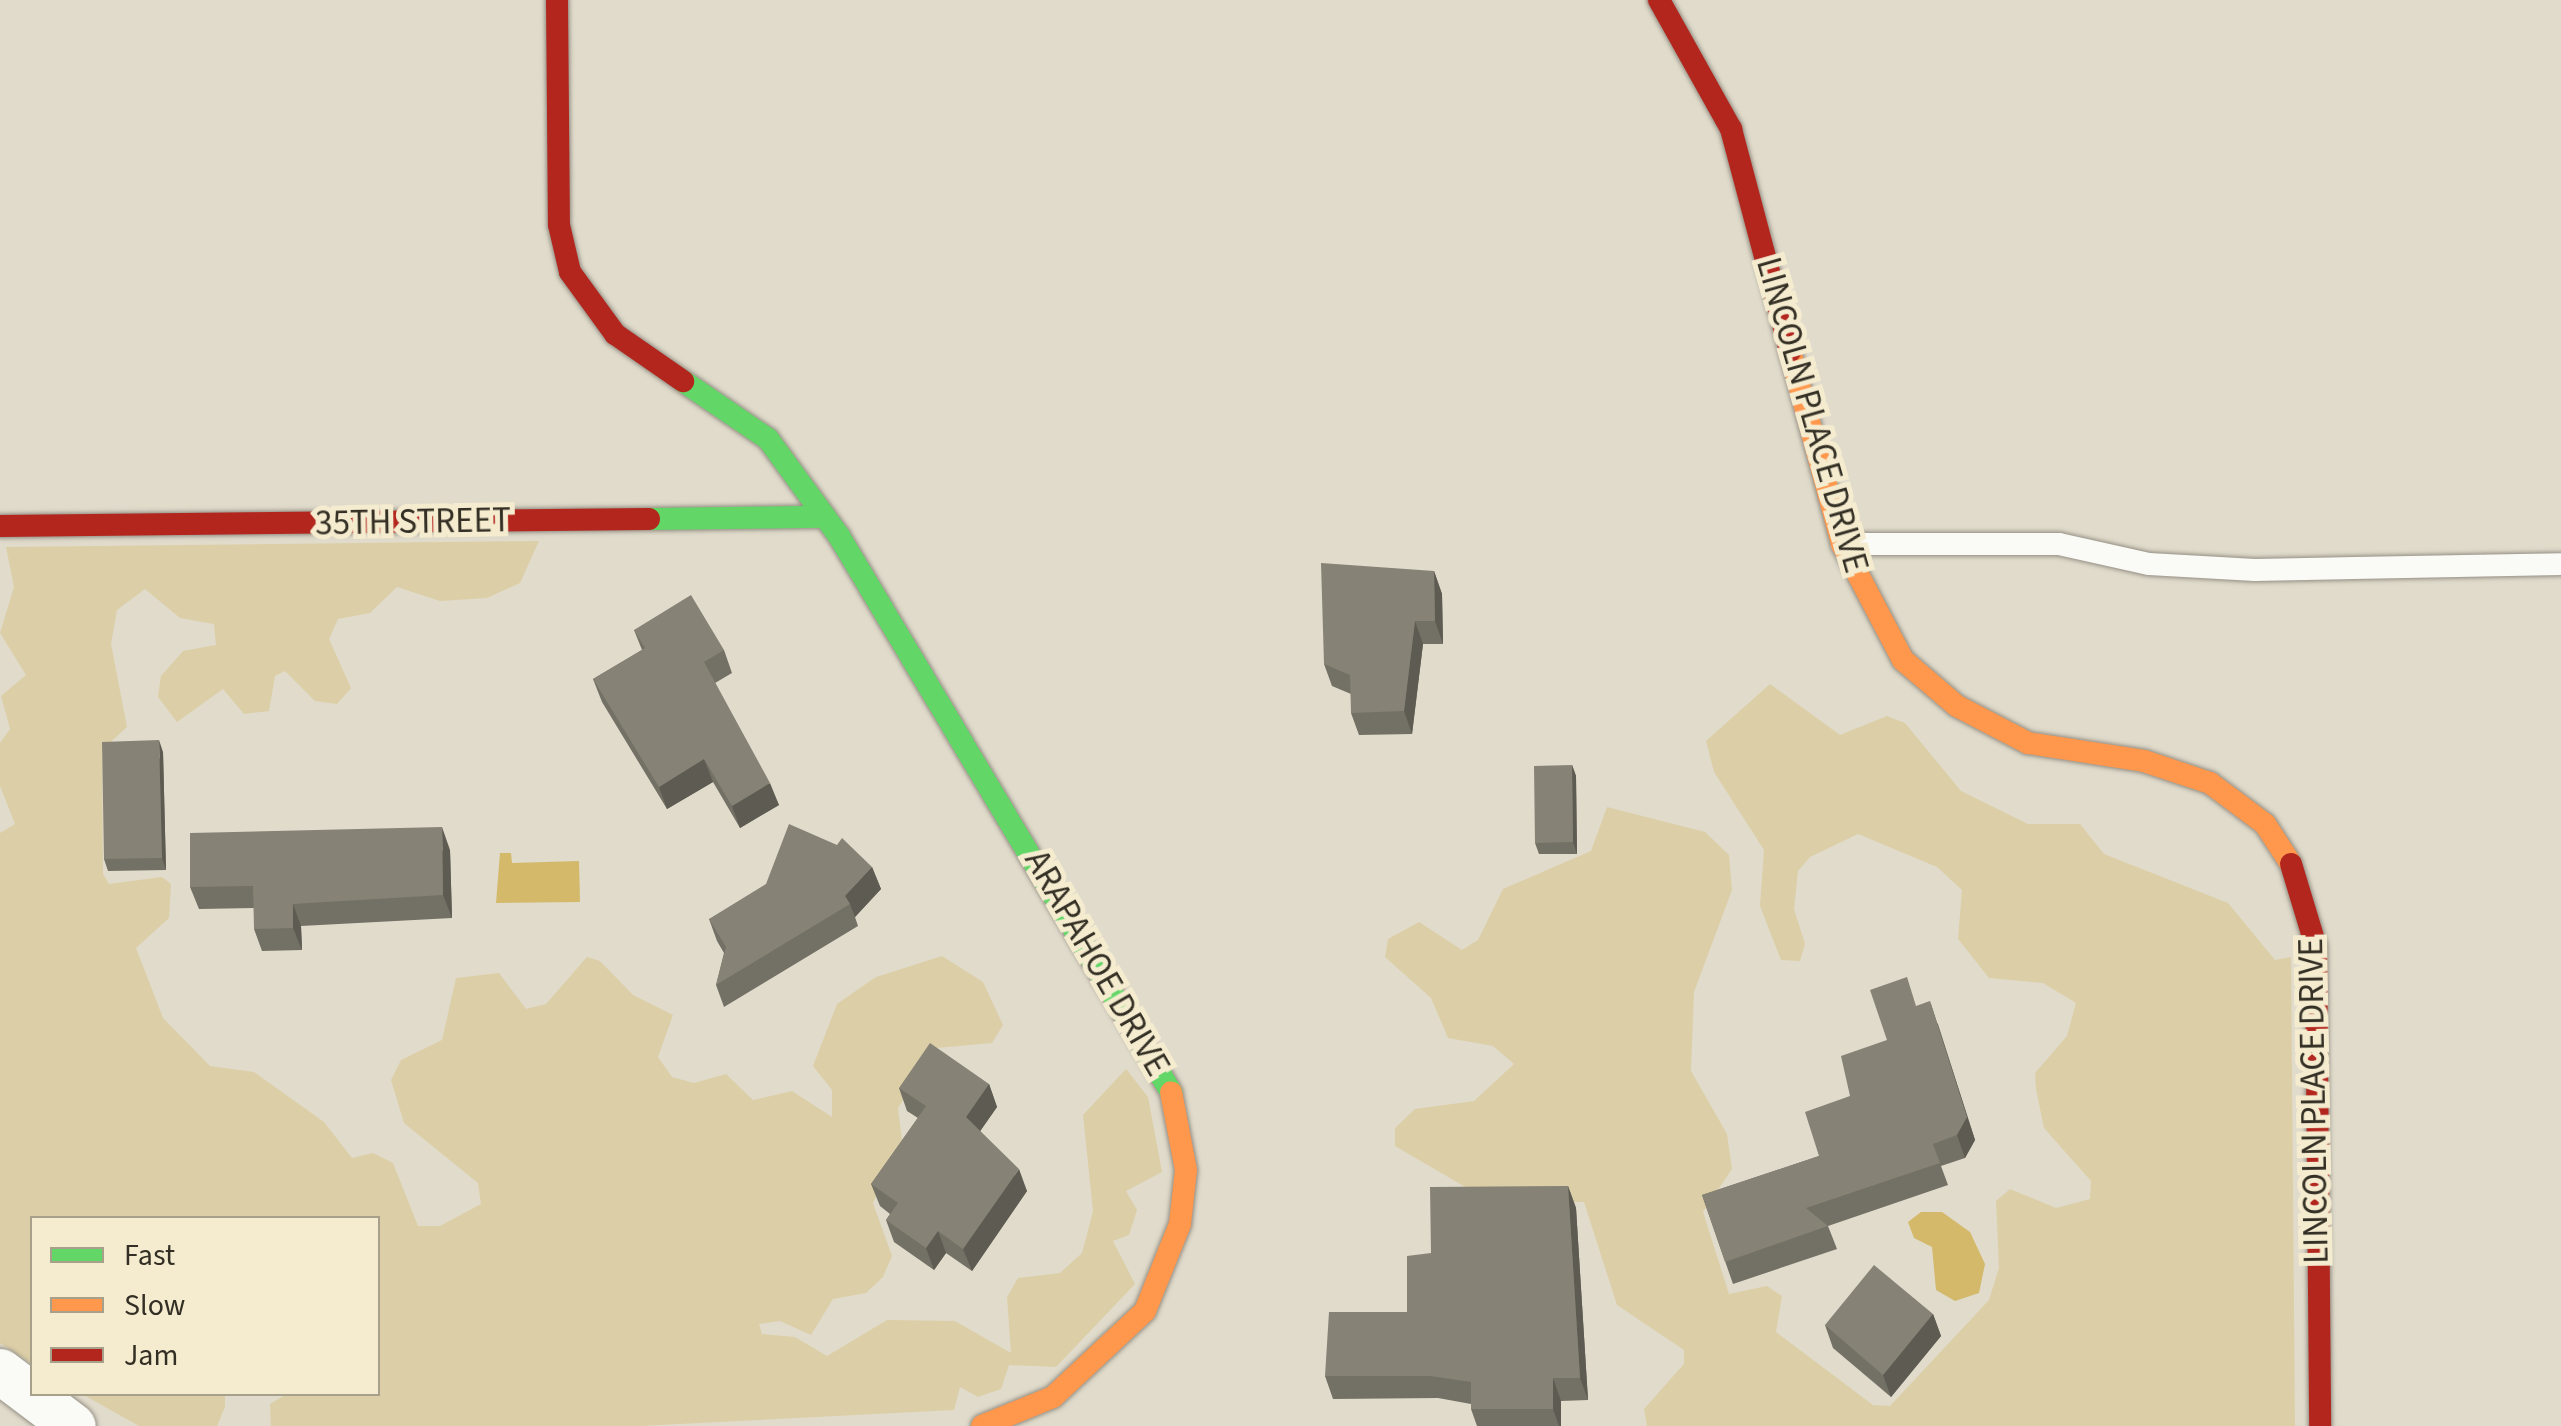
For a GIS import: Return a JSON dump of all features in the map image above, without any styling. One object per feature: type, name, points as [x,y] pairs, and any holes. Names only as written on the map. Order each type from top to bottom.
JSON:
[{"type":"street","name":"ARAPAHOE DRIVE","points":[[557,0],[559,224],[570,272],[615,334],[768,439],[825,517],[1145,1036],[1176,1104],[1186,1170],[1180,1224],[1145,1311],[1053,1398],[982,1426]]},
{"type":"street","name":"LINCOLN PLACE DRIVE","points":[[1659,0],[1730,129],[1842,544],[1904,660],[1958,706],[2046,748],[2144,761],[2210,782],[2265,824],[2301,879],[2316,946],[2320,1426]]},
{"type":"street","name":"35TH STREET","points":[[0,526],[825,517]]},
{"type":"street","points":[[0,1371],[30,1394]]},
{"type":"street","points":[[33,1396],[72,1426]]},
{"type":"lane","points":[[1842,544],[2059,544],[2149,564],[2255,570],[2561,564]]},
{"type":"shaded area","points":[[539,541],[520,583],[487,598],[440,601],[397,587],[370,613],[338,619],[329,639],[351,688],[337,704],[315,701],[285,671],[275,676],[269,711],[244,714],[223,689],[177,722],[158,697],[161,676],[183,651],[216,645],[214,624],[180,618],[145,589],[117,610],[111,644],[127,727],[102,750],[103,874],[109,884],[162,877],[171,884],[169,918],[136,948],[163,1018],[210,1066],[254,1072],[324,1122],[352,1158],[373,1153],[393,1163],[418,1226],[440,1226],[481,1204],[478,1183],[404,1123],[391,1080],[401,1060],[442,1040],[456,978],[499,973],[526,1009],[546,1004],[587,957],[600,961],[633,995],[673,1015],[658,1057],[672,1077],[694,1083],[726,1074],[753,1100],[792,1091],[832,1117],[832,1090],[813,1066],[837,1004],[876,977],[942,956],[983,982],[1003,1025],[992,1043],[936,1048],[898,1108],[902,1141],[873,1203],[892,1256],[883,1277],[866,1293],[833,1299],[811,1335],[780,1321],[759,1324],[762,1334],[795,1337],[827,1356],[887,1320],[955,1321],[1011,1353],[1007,1297],[1018,1278],[1060,1273],[1082,1253],[1093,1211],[1083,1115],[1126,1069],[1148,1097],[1162,1172],[1126,1191],[1137,1210],[1129,1235],[1113,1241],[1135,1284],[1056,1367],[1009,1365],[1001,1389],[978,1397],[960,1387],[954,1410],[640,1426],[271,1426],[270,1404],[284,1396],[380,1396],[380,1216],[30,1216],[30,1363],[0,1343],[0,833],[15,824],[0,786],[0,743],[10,729],[1,696],[26,675],[0,633],[14,587],[6,547]]},
{"type":"shaded area","points":[[1770,684],[1840,735],[1887,716],[1905,723],[1961,791],[2028,824],[2080,824],[2104,854],[2228,903],[2275,960],[2291,957],[2295,1426],[1647,1426],[1644,1409],[1684,1364],[1684,1350],[1617,1305],[1584,1202],[1491,1202],[1395,1146],[1395,1128],[1415,1109],[1474,1101],[1514,1064],[1493,1046],[1448,1038],[1431,998],[1385,957],[1388,939],[1419,922],[1462,950],[1478,940],[1503,889],[1591,851],[1607,807],[1705,832],[1729,855],[1732,890],[1694,992],[1691,1071],[1727,1134],[1732,1169],[1703,1212],[1729,1294],[1767,1286],[1782,1296],[1776,1332],[1873,1405],[1890,1406],[1989,1300],[1999,1268],[1996,1201],[2010,1189],[2056,1208],[2090,1199],[2091,1181],[2044,1128],[2036,1089],[2035,1073],[2067,1036],[2076,1003],[2043,983],[1989,978],[1958,939],[1962,890],[1937,867],[1858,834],[1810,857],[1798,871],[1794,909],[1805,944],[1800,961],[1781,960],[1760,906],[1764,850],[1714,772],[1706,741]]},
{"type":"shaded area","points":[[500,853],[511,853],[512,863],[579,861],[580,902],[496,903]]},
{"type":"shaded area","points":[[1921,1212],[1942,1212],[1970,1232],[1985,1264],[1979,1293],[1955,1301],[1936,1290],[1932,1247],[1914,1238],[1908,1222]]},
{"type":"shaded area","points":[[86,1396],[225,1396],[217,1426],[139,1426]]},
{"type":"building","points":[[1321,563],[1434,571],[1435,621],[1415,621],[1404,711],[1351,713],[1350,675],[1324,664]]},
{"type":"building","points":[[691,595],[724,650],[704,662],[770,783],[732,806],[704,759],[659,787],[593,679],[645,648],[634,630]]},
{"type":"building","points":[[159,740],[162,858],[104,859],[102,742]]},
{"type":"building","points":[[1572,765],[1573,842],[1535,843],[1534,766]]},
{"type":"building","points":[[789,824],[837,845],[842,838],[872,867],[845,896],[850,904],[716,985],[726,947],[709,919],[766,884]]},
{"type":"building","points":[[442,827],[443,895],[293,904],[293,928],[254,929],[253,886],[190,887],[190,833]]},
{"type":"building","points":[[1907,977],[1916,1006],[1930,1001],[1967,1117],[1957,1135],[1933,1144],[1940,1163],[1806,1208],[1828,1226],[1725,1262],[1702,1195],[1819,1156],[1805,1112],[1850,1096],[1841,1056],[1887,1040],[1870,990]]},
{"type":"building","points":[[930,1043],[989,1084],[966,1117],[1019,1169],[963,1249],[938,1231],[926,1248],[886,1220],[898,1203],[871,1184],[926,1106],[899,1088]]},
{"type":"building","points":[[1568,1186],[1580,1378],[1553,1378],[1553,1409],[1471,1409],[1471,1382],[1430,1376],[1325,1376],[1329,1312],[1407,1312],[1407,1256],[1431,1253],[1430,1187]]},
{"type":"building","points":[[1874,1265],[1933,1314],[1883,1375],[1825,1325]]},
{"type":"traffic: fast","points":[[683,381],[768,439],[839,536],[1171,1092]]},
{"type":"traffic: fast","points":[[649,519],[825,517]]},
{"type":"traffic: slow","points":[[1790,351],[1842,544],[1903,660],[1957,706],[2028,743],[2144,761],[2210,783],[2265,824],[2291,864]]},
{"type":"traffic: slow","points":[[982,1426],[1053,1397],[1145,1311],[1180,1224],[1186,1170],[1171,1092]]},
{"type":"traffic: jam","points":[[557,0],[559,225],[570,272],[615,334],[683,381]]},
{"type":"traffic: jam","points":[[1659,0],[1731,129],[1790,351]]},
{"type":"traffic: jam","points":[[0,526],[649,519]]},
{"type":"traffic: jam","points":[[2291,864],[2316,947],[2320,1426]]}]
